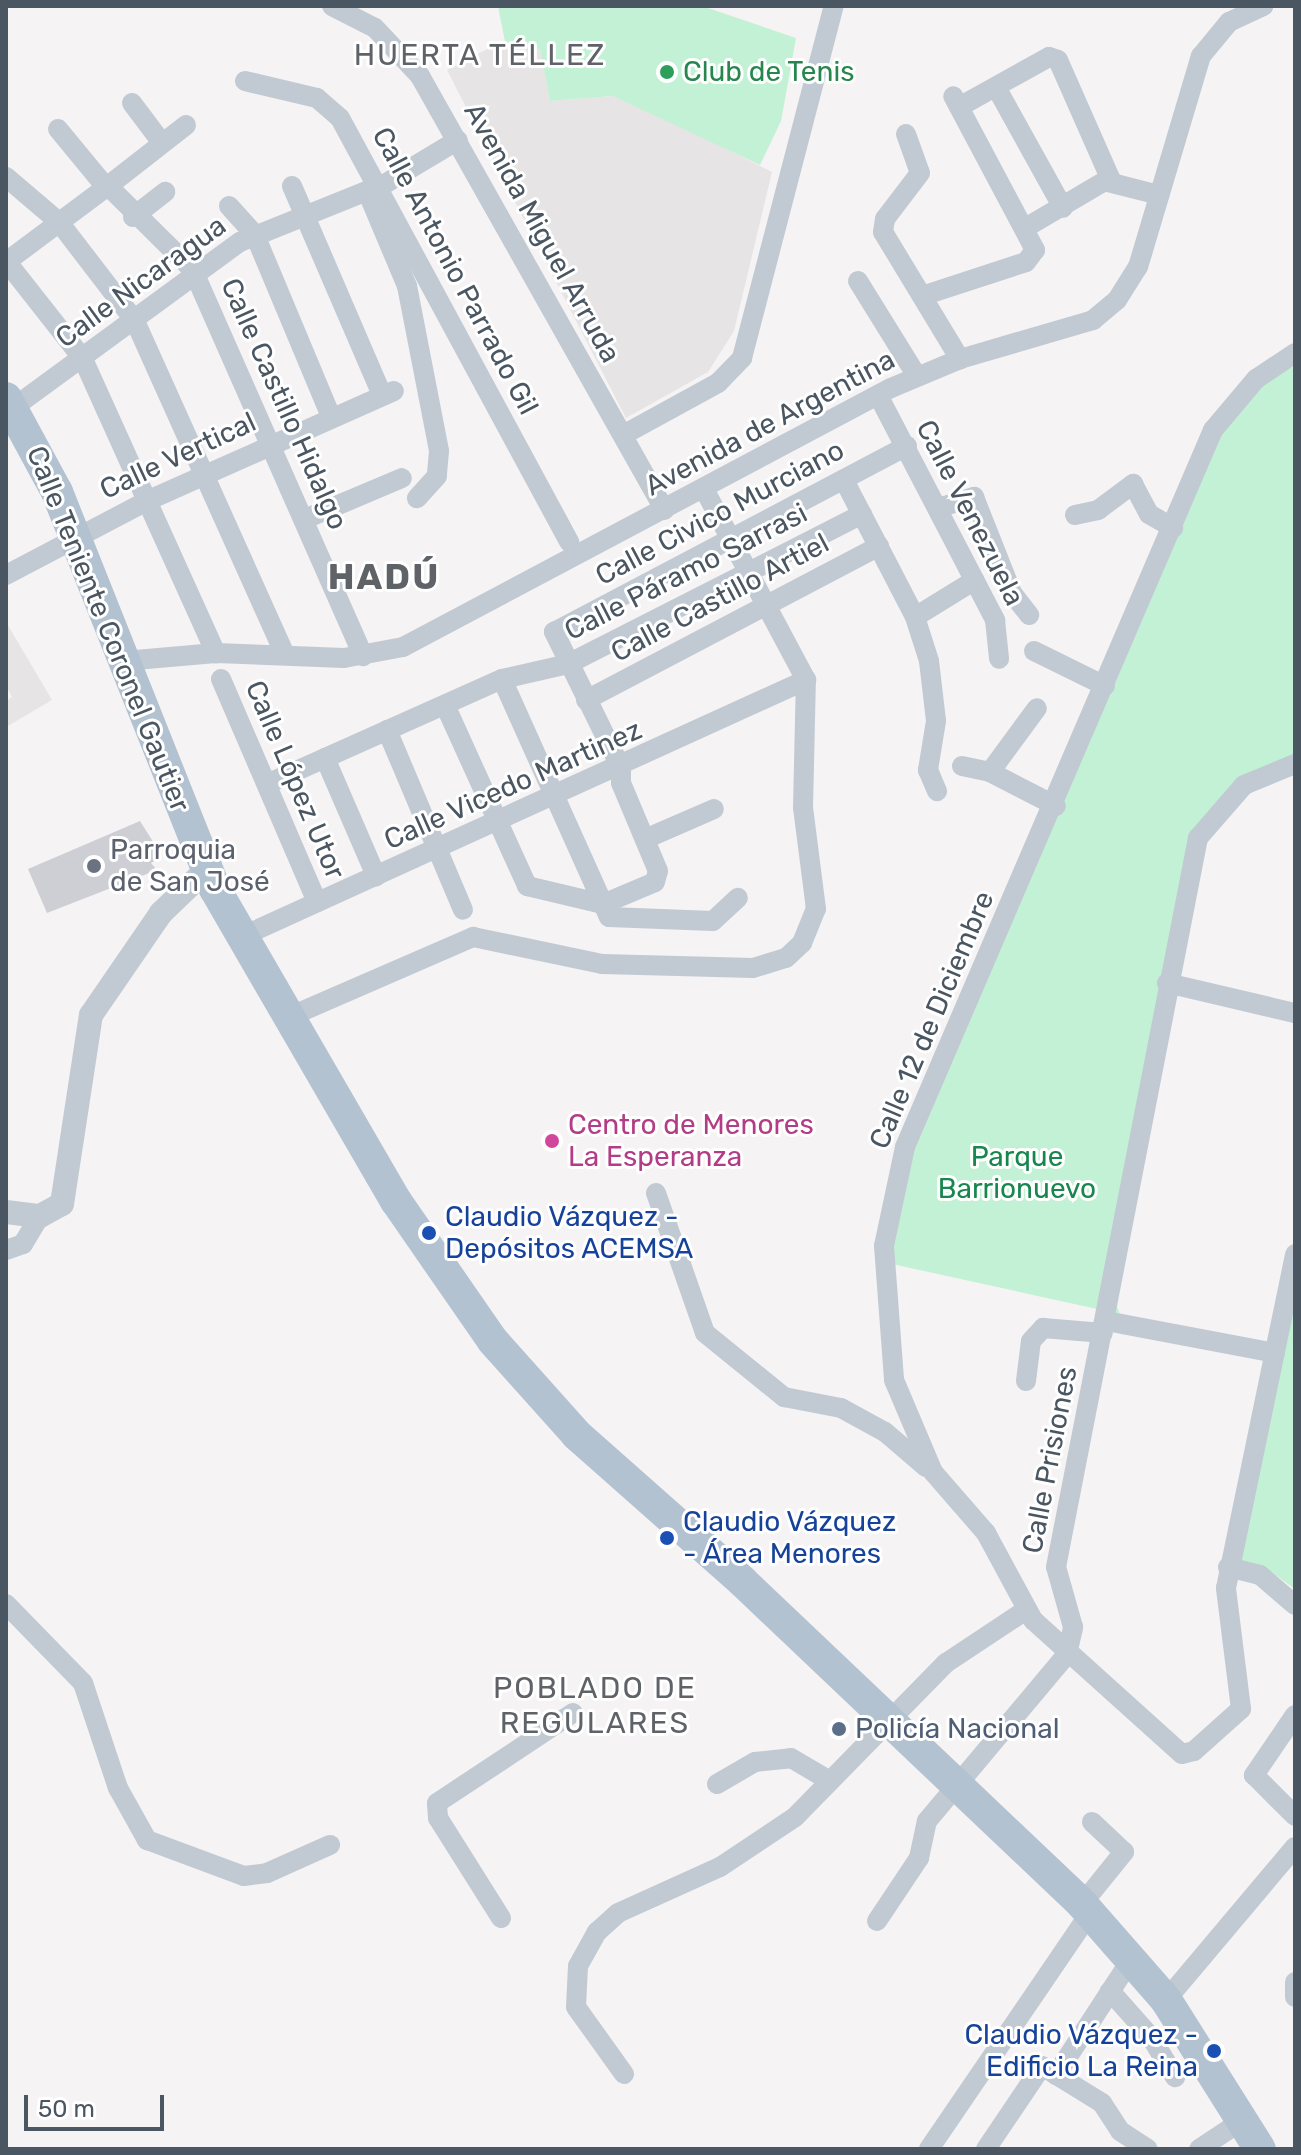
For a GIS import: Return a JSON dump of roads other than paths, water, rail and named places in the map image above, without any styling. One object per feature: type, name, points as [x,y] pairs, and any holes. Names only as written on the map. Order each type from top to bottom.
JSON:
[{"type":"main road","name":"Calle Teniente Coronel Gautier","points":[[9,406],[75,536],[206,870],[241,937],[396,1201],[519,1374],[1086,1909],[1166,2000],[1260,2149]]},
{"type":"street","name":"Avenida Miguel Arruda","points":[[332,6],[375,28],[407,58],[458,140],[665,510]]},
{"type":"street","points":[[623,435],[718,383],[742,358],[834,6]]},
{"type":"street","name":"Avenida de Argentina","points":[[124,661],[216,653],[363,656],[415,642],[917,376],[960,359],[1093,320],[1106,311],[1138,267],[1201,56],[1229,22],[1263,6]]},
{"type":"street","points":[[922,296],[1026,262],[1035,246],[956,102],[996,87],[1055,57],[1108,169],[1108,182]]},
{"type":"street","name":"Calle Antonio Parrado Gil","points":[[245,81],[328,105],[369,190],[569,542]]},
{"type":"street","points":[[996,87],[1063,208]]},
{"type":"street","points":[[132,103],[162,143]]},
{"type":"street","points":[[186,125],[6,261],[83,359],[216,653]]},
{"type":"street","name":"Calle Castillo Hidalgo","points":[[58,129],[133,217],[196,275],[273,443],[363,656]]},
{"type":"street","points":[[906,134],[920,173],[883,228],[960,359]]},
{"type":"street","name":"Calle Nicaragua","points":[[9,406],[83,359],[255,235],[369,190],[458,140]]},
{"type":"street","points":[[6,177],[59,222],[135,321],[207,473],[285,655]]},
{"type":"street","points":[[1025,228],[1108,182],[1159,195]]},
{"type":"street","points":[[292,186],[305,213]]},
{"type":"street","points":[[369,190],[407,286],[439,451],[437,476],[417,498]]},
{"type":"street","points":[[133,217],[165,192]]},
{"type":"street","points":[[229,206],[255,235],[331,417]]},
{"type":"street","name":"Calle Vertical","points":[[6,575],[75,536],[149,500],[388,393],[305,213]]},
{"type":"street","points":[[858,281],[917,376]]},
{"type":"street","name":"Calle 12 de Diciembre","points":[[1228,1567],[1225,1608],[1241,1709],[1194,1751],[1171,1748],[1067,1654],[1026,1610],[986,1533],[933,1472],[894,1380],[882,1274],[888,1220],[905,1147],[1056,806],[1225,411],[1256,379],[1295,353]]},
{"type":"street","name":"Calle Venezuela","points":[[878,395],[907,446],[998,628],[999,659]]},
{"type":"street","name":"Calle Civico Murciano","points":[[568,664],[553,637],[560,628],[907,446]]},
{"type":"street","points":[[305,519],[402,478]]},
{"type":"street","points":[[844,480],[915,617],[933,680],[936,721],[928,770],[937,791]]},
{"type":"street","points":[[1075,515],[1098,510],[1133,484],[1149,514],[1173,528]]},
{"type":"street","points":[[289,1017],[473,937],[602,964],[753,968],[786,958],[802,943],[816,909],[803,808],[806,680],[704,489]]},
{"type":"street","points":[[938,508],[974,497],[1012,593],[1029,615]]},
{"type":"street","name":"Calle Páramo Sarrasi","points":[[267,784],[502,679],[568,664],[862,514]]},
{"type":"street","name":"Calle Castillo Artiel","points":[[586,700],[879,546]]},
{"type":"street","points":[[915,617],[975,580]]},
{"type":"street","points":[[1034,651],[1105,686]]},
{"type":"street","points":[[445,705],[527,886],[603,904],[657,880],[645,839],[621,783],[621,768],[568,664]]},
{"type":"street","name":"Calle López Utor","points":[[221,679],[317,902]]},
{"type":"street","points":[[502,679],[603,904],[613,919],[705,922],[728,914],[738,898]]},
{"type":"street","name":"Calle Vicedo Martinez","points":[[241,937],[621,768],[806,680]]},
{"type":"street","points":[[990,772],[1037,708]]},
{"type":"street","points":[[387,730],[463,910]]},
{"type":"street","points":[[325,758],[376,876]]},
{"type":"street","name":"Calle Prisiones","points":[[1067,1654],[1073,1627],[1056,1567],[1105,1327],[1167,983],[1206,823],[1244,785],[1295,764]]},
{"type":"street","points":[[962,766],[990,772],[1056,806]]},
{"type":"street","points":[[645,839],[714,809]]},
{"type":"street","points":[[6,1212],[40,1216],[53,1214],[67,1194],[91,1015],[161,913],[206,870]]},
{"type":"street","points":[[1167,983],[1295,1013]]},
{"type":"street","points":[[656,1193],[705,1333],[784,1397],[841,1408],[885,1432],[933,1472]]},
{"type":"street","points":[[6,1250],[23,1244],[40,1216]]},
{"type":"street","points":[[1295,1254],[1228,1567],[1260,1575],[1295,1605]]},
{"type":"street","points":[[1026,1381],[1031,1341],[1043,1328],[1105,1327],[1275,1353]]},
{"type":"street","points":[[6,1605],[83,1683],[118,1788],[147,1840],[244,1876],[267,1873],[330,1845]]},
{"type":"street","points":[[624,2074],[576,2007],[575,1978],[589,1942],[618,1913],[746,1852],[795,1817],[946,1663],[1026,1610]]},
{"type":"street","points":[[877,1921],[919,1858],[927,1821],[1067,1654]]},
{"type":"street","points":[[501,1918],[438,1818],[437,1803],[573,1713]]},
{"type":"street","points":[[1295,1715],[1254,1770],[1257,1783],[1295,1816]]},
{"type":"street","points":[[717,1784],[755,1762],[791,1758],[830,1781]]},
{"type":"street","points":[[929,2149],[1124,1852],[1092,1822]]},
{"type":"street","points":[[1166,2000],[1295,1847]]},
{"type":"street","points":[[1056,2075],[1132,1958]]},
{"type":"street","points":[[1295,1982],[1295,1997]]},
{"type":"street","points":[[1110,1991],[1145,2029],[1175,2077]]},
{"type":"street","points":[[986,2149],[1035,2068],[1056,2075],[1102,2103],[1120,2131],[1148,2149]]},
{"type":"street","points":[[1199,2149],[1243,2120]]},
{"type":"place","name":"Club de Tenis","points":[[667,72]]},
{"type":"place","name":"Parroquia de San José","points":[[94,866]]},
{"type":"place","name":"Centro de Menores La Esperanza","points":[[552,1141]]},
{"type":"place","name":"Claudio Vázquez - Depósitos ACEMSA","points":[[429,1233]]},
{"type":"place","name":"Claudio Vázquez - Área Menores","points":[[667,1538]]},
{"type":"place","name":"Policía Nacional","points":[[839,1729]]},
{"type":"place","name":"Claudio Vázquez - Edificio La Reina","points":[[1214,2051]]},
{"type":"district","name":"HUERTA TÉLLEZ","points":[[480,55]]},
{"type":"district","name":"HADÚ","points":[[384,577]]},
{"type":"district","name":"POBLADO DE REGULARES","points":[[595,1705]]},
{"type":"park label","name":"Parque Barrionuevo","points":[[1017,1173]]}]
